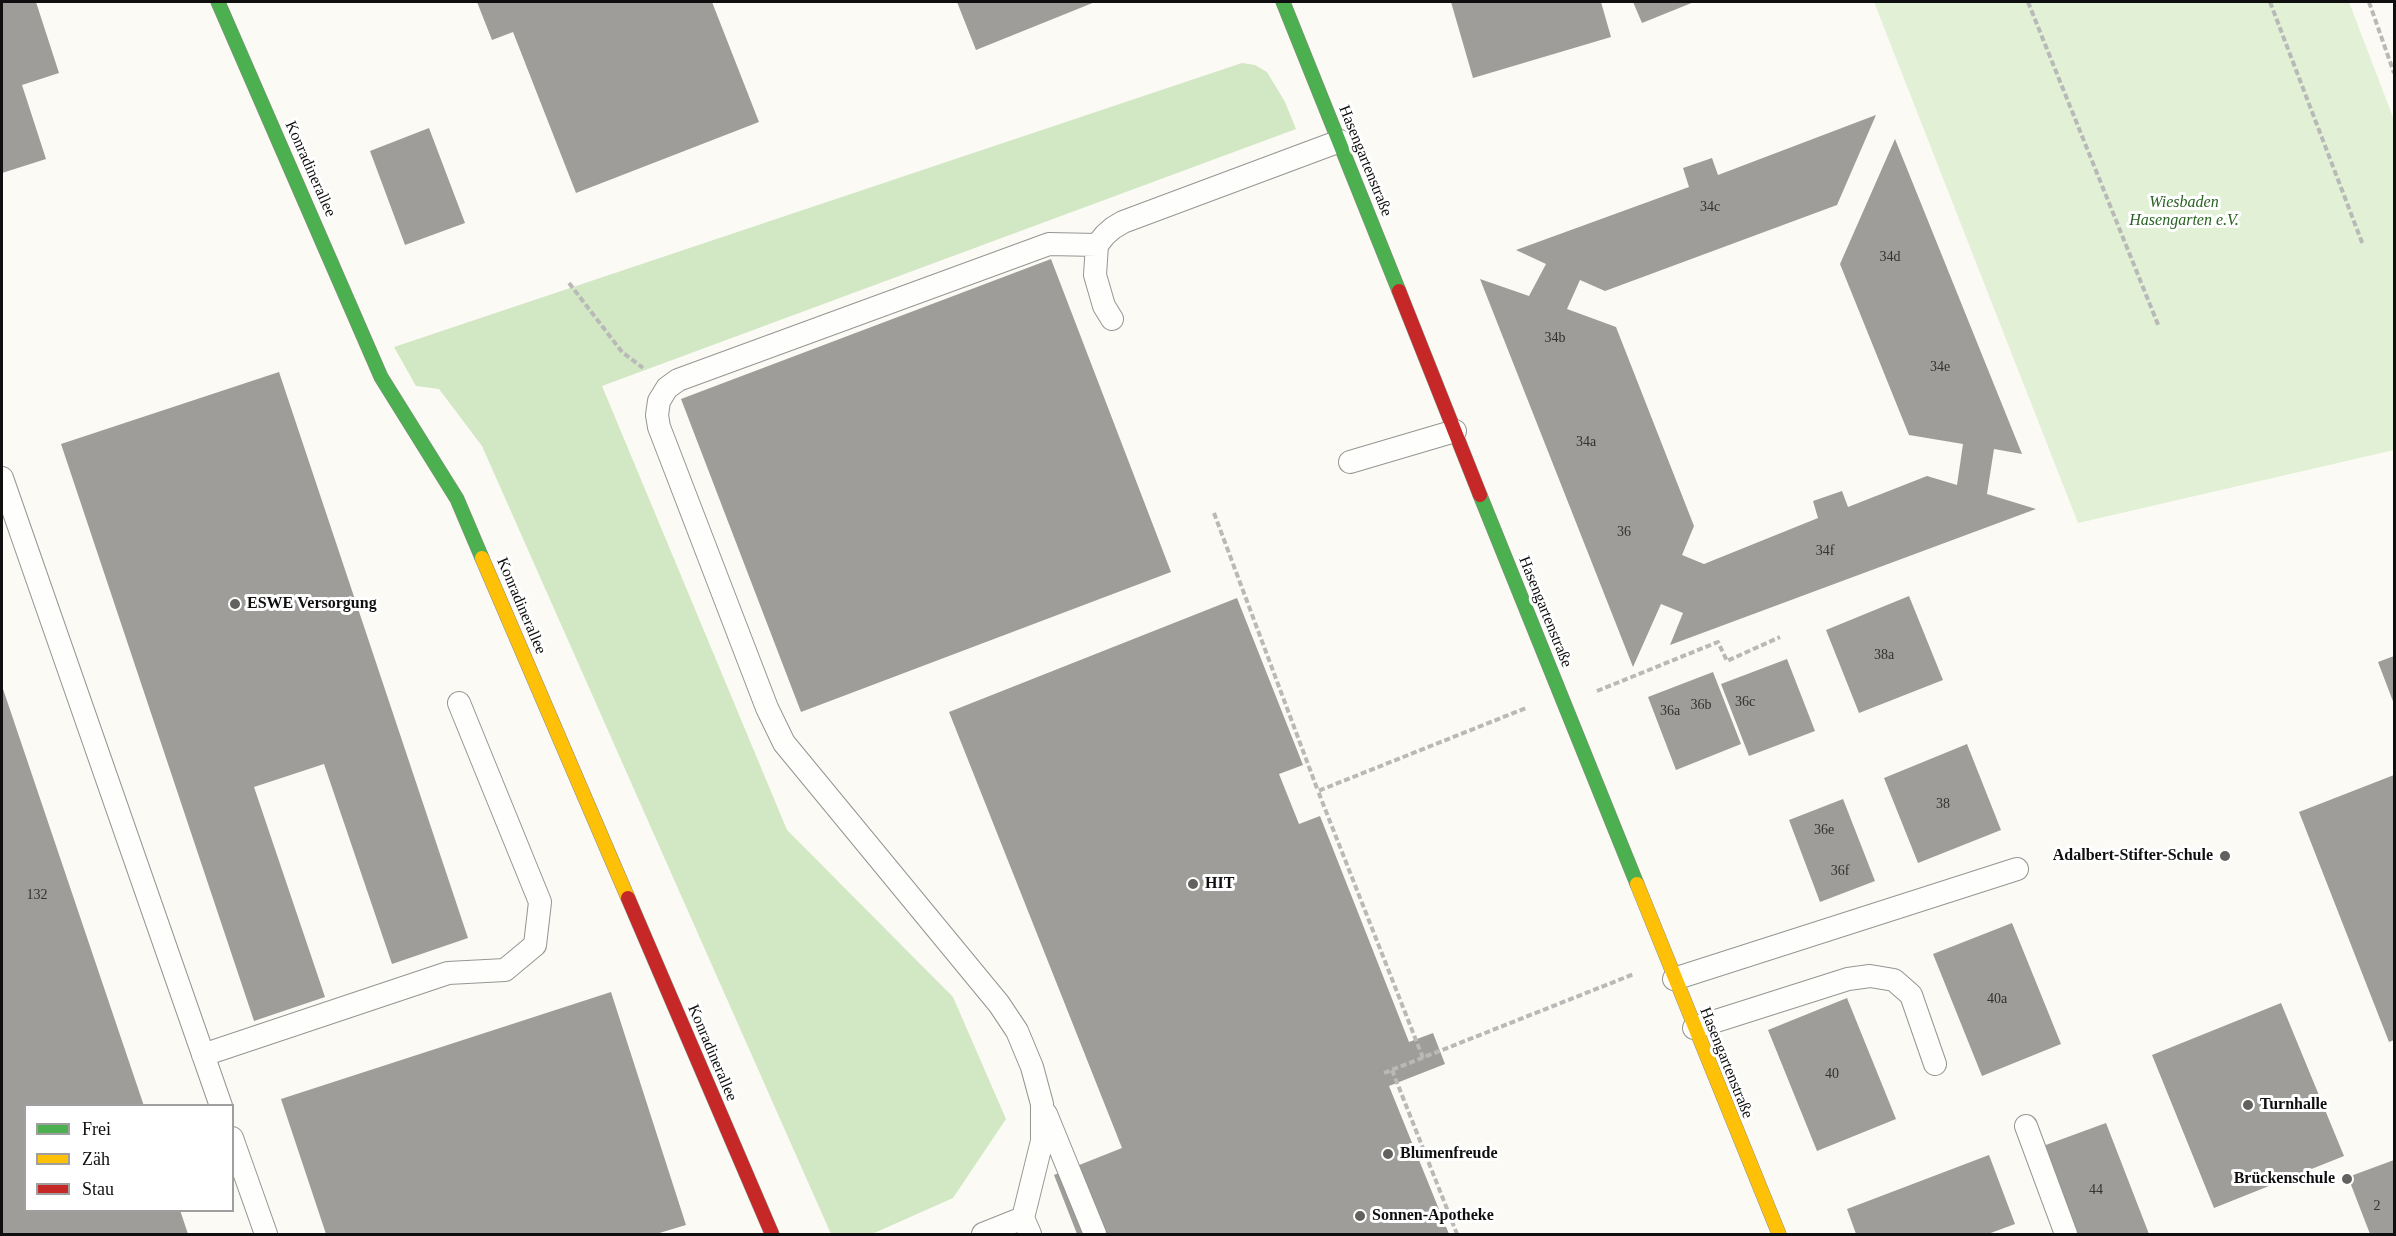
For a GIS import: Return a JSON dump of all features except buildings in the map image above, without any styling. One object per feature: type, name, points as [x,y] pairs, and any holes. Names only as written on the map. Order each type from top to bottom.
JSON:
[{"type":"street","name":"Konradinerallee","points":[[218,2],[381,377],[457,500],[772,1234]]},
{"type":"street","name":"Hasengartenstraße","points":[[1283,2],[1694,1028],[1779,1234]]},
{"type":"lane","points":[[1112,319],[1101,298],[1095,275],[1098,245],[1104,235],[1123,222],[1340,141]]},
{"type":"lane","points":[[1095,1234],[1042,1104],[1032,1067],[1017,1031],[999,1004],[784,743],[767,708],[659,428],[657,415],[659,400],[667,388],[678,380],[1050,244],[1098,245]]},
{"type":"lane","points":[[1350,462],[1455,431]]},
{"type":"lane","points":[[2,478],[220,1104]]},
{"type":"lane","points":[[203,1054],[448,973],[505,970],[535,945],[540,902],[459,703]]},
{"type":"lane","points":[[1671,970],[2017,869]]},
{"type":"lane","points":[[1694,1028],[1848,979],[1870,976],[1894,980],[1911,995],[1935,1064]]},
{"type":"lane","points":[[983,1234],[1026,1226],[1042,1141],[1042,1104]]},
{"type":"lane","points":[[2026,1126],[2066,1234]]},
{"type":"lane","points":[[234,1144],[266,1234]]},
{"type":"path","points":[[2028,2],[2159,327]]},
{"type":"path","points":[[2270,2],[2363,245]]},
{"type":"path","points":[[2369,2],[2394,73]]},
{"type":"path","points":[[569,283],[622,352]]},
{"type":"path","points":[[1214,513],[1318,790],[1423,1058]]},
{"type":"path","points":[[1318,790],[1718,642],[1727,661],[1780,637]]},
{"type":"path","points":[[1384,1073],[1671,970]]},
{"type":"path","points":[[1392,1070],[1457,1234]]},
{"type":"green space","name":"Wiesbaden Hasengarten e.V.","points":[[1874,2],[2349,2],[2394,120],[2394,450],[2078,523]]},
{"type":"green space","points":[[1242,63],[1255,65],[1267,72],[1285,102],[1296,129],[602,386],[787,830],[953,997],[1006,1119],[953,1198],[872,1234],[831,1234],[482,446],[439,389],[416,386],[394,347]]},
{"type":"traffic: fast","points":[[218,2],[381,377],[457,499],[482,558]]},
{"type":"traffic: fast","points":[[1283,2],[1399,291]]},
{"type":"traffic: fast","points":[[1480,495],[1637,884]]},
{"type":"traffic: slow","points":[[482,558],[628,898]]},
{"type":"traffic: slow","points":[[1637,884],[1779,1234]]},
{"type":"traffic: jam","points":[[1399,291],[1480,495]]},
{"type":"traffic: jam","points":[[628,898],[772,1234]]},
{"type":"place","name":"ESWE Versorgung","points":[[235,604]]},
{"type":"place","name":"Adalbert-Stifter-Schule","points":[[2225,856]]},
{"type":"place","name":"HIT","points":[[1193,884]]},
{"type":"place","name":"Turnhalle","points":[[2248,1105]]},
{"type":"place","name":"Blumenfreude","points":[[1388,1154]]},
{"type":"place","name":"Brückenschule","points":[[2347,1179]]},
{"type":"place","name":"Sonnen-Apotheke","points":[[1360,1216]]}]
